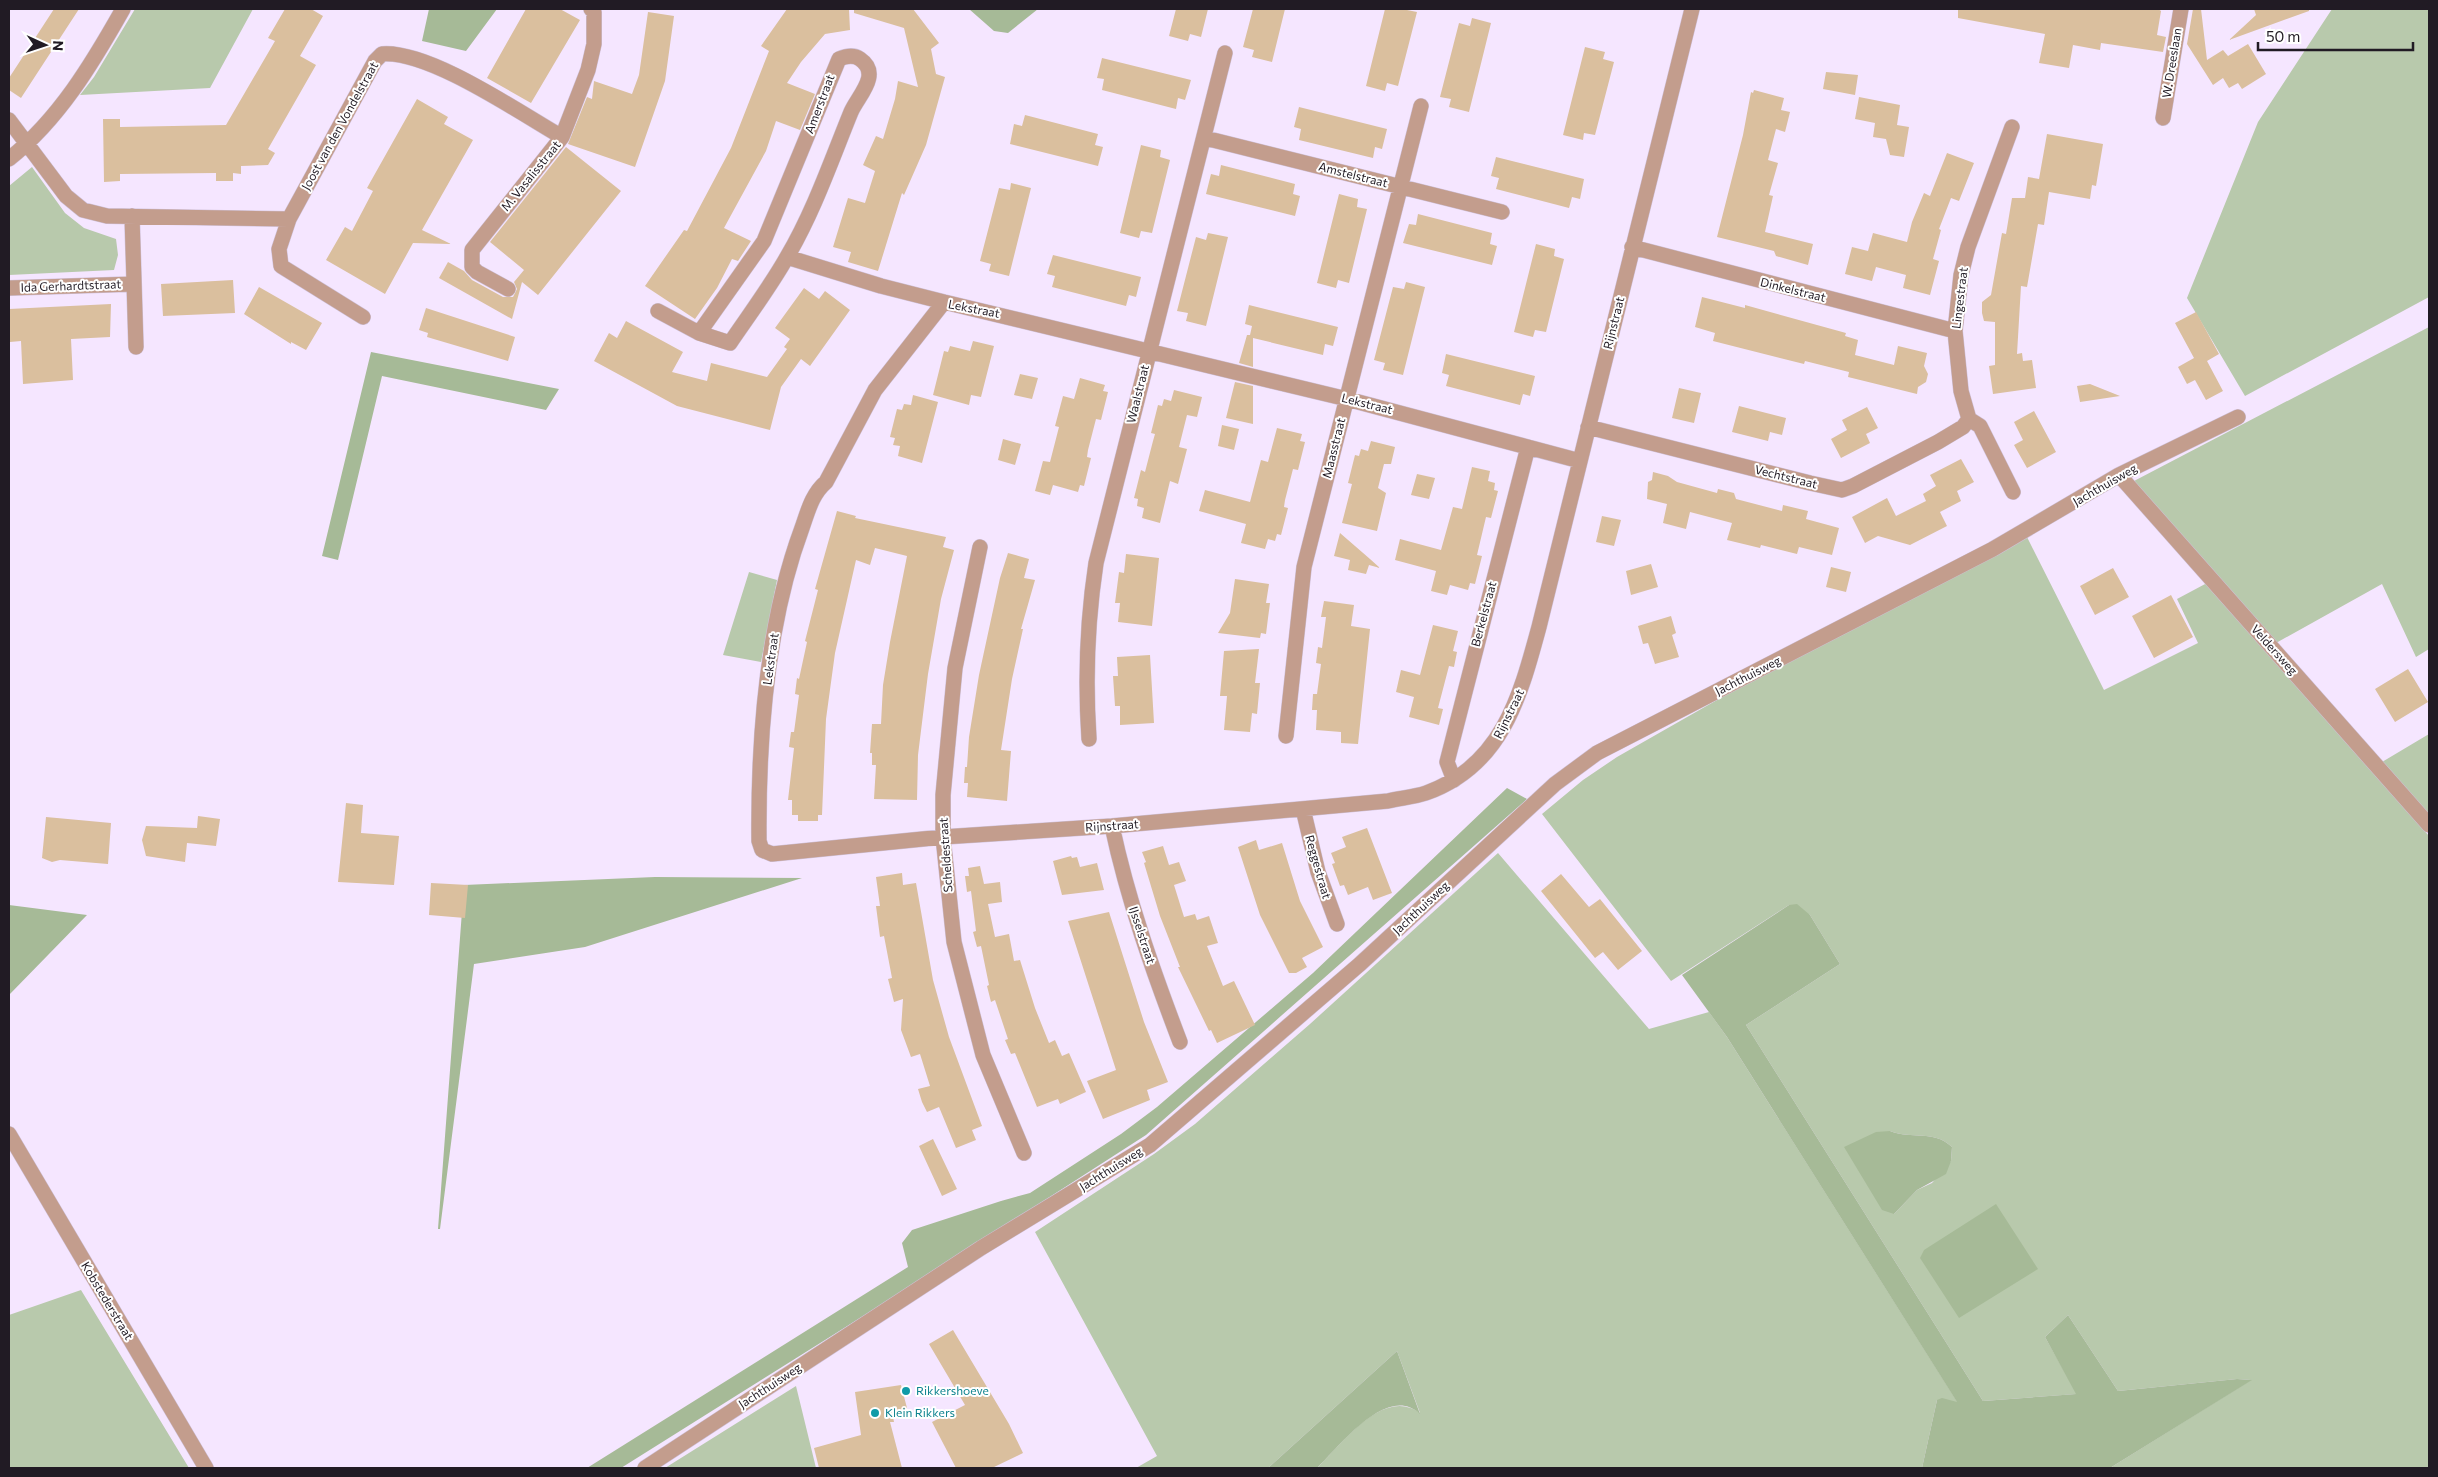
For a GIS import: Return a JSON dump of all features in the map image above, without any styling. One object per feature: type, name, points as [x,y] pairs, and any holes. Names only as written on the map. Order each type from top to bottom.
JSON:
[{"type":"street","points":[[9,159],[28,144],[60,106],[91,64],[122,9]]},
{"type":"street","name":"M. Vasalisstraat","points":[[508,289],[477,272],[472,267],[472,250],[562,137],[588,70],[594,44],[594,12],[591,9]]},
{"type":"street","name":"Rijnstraat","points":[[789,852],[943,837],[1112,826],[1388,801],[1425,793],[1454,780],[1477,762],[1494,745],[1507,724],[1524,684],[1692,9]]},
{"type":"street","name":"W. Dreeslaan","points":[[2163,118],[2181,9]]},
{"type":"street","name":"Joost van den Vondelstraat","points":[[363,317],[281,266],[279,249],[289,219],[375,61],[382,54],[396,52],[417,58],[461,79],[562,137]]},
{"type":"street","name":"Waalstraat","points":[[1089,739],[1085,686],[1092,590],[1107,518],[1149,350],[1226,54]]},
{"type":"street","name":"Amerstraat","points":[[658,311],[699,333],[730,343],[787,257],[814,205],[854,106],[867,87],[869,72],[866,64],[856,56],[846,56],[839,59],[764,242],[699,333]]},
{"type":"street","name":"Maasstraat","points":[[1286,736],[1304,567],[1421,106]]},
{"type":"street","points":[[9,120],[66,196],[83,210],[107,216],[289,219]]},
{"type":"street","name":"Lingestraat","points":[[2012,127],[1968,247],[1961,275],[1955,331],[1961,391],[1969,418],[1980,426],[2013,492]]},
{"type":"street","name":"Amstelstraat","points":[[1205,138],[1502,212]]},
{"type":"street","name":"Ida Gerhardtstraat","points":[[132,216],[136,347]]},
{"type":"street","name":"Dinkelstraat","points":[[1632,248],[1955,331]]},
{"type":"street","points":[[787,257],[881,286],[944,302]]},
{"type":"street","name":"Ida Gerhardtstraat","points":[[9,288],[134,284]]},
{"type":"street","name":"Lekstraat","points":[[789,852],[772,854],[762,850],[759,841],[759,811],[761,749],[771,648],[794,548],[815,491],[826,482],[875,390],[944,302],[1347,399],[1580,461]]},
{"type":"street","name":"Jachthuisweg","points":[[645,1468],[981,1248],[1150,1145],[1360,964],[1555,784],[1597,753],[1993,549],[2119,475],[2238,417]]},
{"type":"street","name":"Vechtstraat","points":[[1588,427],[1810,484],[1842,490],[1938,442],[1963,427],[1969,418]]},
{"type":"street","name":"Berkelstraat","points":[[1454,780],[1446,762],[1528,447]]},
{"type":"street","name":"Veldersweg","points":[[2119,475],[2429,824]]},
{"type":"street","name":"Scheldestraat","points":[[980,547],[954,668],[943,795],[943,837],[954,942],[983,1055],[1024,1153]]},
{"type":"street","name":"Reggestraat","points":[[1303,809],[1318,872],[1337,924]]},
{"type":"street","name":"IJsselstraat","points":[[1112,826],[1139,929],[1180,1042]]},
{"type":"street","name":"Kobstederstraat","points":[[9,1134],[206,1468]]},
{"type":"green space","points":[[135,9],[253,9],[210,88],[80,95],[94,77]]},
{"type":"green space","points":[[429,9],[497,9],[466,51],[422,41]]},
{"type":"green space","points":[[969,9],[1038,9],[1008,33],[994,31]]},
{"type":"green space","points":[[2332,9],[2429,9],[2429,297],[2245,396],[2187,298],[2258,122]]},
{"type":"green space","points":[[32,167],[65,213],[84,228],[116,239],[118,255],[114,270],[9,275],[9,186]]},
{"type":"green space","points":[[2429,327],[2429,649],[2416,657],[2382,584],[2276,643],[2134,481]]},
{"type":"green space","points":[[371,352],[559,389],[546,410],[382,376],[338,560],[322,556]]},
{"type":"green space","points":[[2027,537],[2104,690],[2198,643],[2177,599],[2207,583],[2429,836],[2429,1468],[2110,1468],[2251,1380],[2237,1379],[2118,1391],[2068,1315],[2045,1337],[2077,1394],[1983,1401],[1746,1025],[1840,964],[1810,915],[1789,905],[1671,981],[1542,814],[1583,780],[1617,757],[1724,696]],"holes":[[[1890,1131],[1898,1134],[1930,1136],[1952,1147],[1951,1161],[1932,1183],[1917,1190],[1894,1214]]]},
{"type":"green space","points":[[749,572],[777,580],[761,662],[723,655]]},
{"type":"green space","points":[[2429,734],[2429,815],[2382,762]]},
{"type":"green space","points":[[1507,788],[1527,799],[1146,1135],[916,1283],[621,1468],[587,1468],[908,1267],[902,1243],[912,1230],[1030,1193],[1121,1134],[1157,1107],[1313,973]]},
{"type":"green space","points":[[1498,853],[1649,1029],[1709,1012],[1727,1037],[1958,1403],[1937,1400],[1922,1468],[1317,1468],[1350,1433],[1377,1412],[1392,1407],[1406,1407],[1420,1413],[1397,1351],[1268,1468],[1136,1468],[1157,1456],[1035,1232],[1154,1154],[1195,1124],[1310,1024]]},
{"type":"green space","points":[[655,877],[802,878],[585,947],[474,964],[440,1229],[438,1229],[464,885]]},
{"type":"green space","points":[[1797,904],[1810,915],[1840,964],[1746,1025],[1983,1401],[2076,1394],[2045,1337],[2068,1315],[2118,1391],[2237,1379],[2252,1380],[2110,1468],[1922,1468],[1937,1400],[1942,1398],[1957,1402],[1727,1037],[1682,975],[1789,905]]},
{"type":"green space","points":[[9,905],[87,915],[9,995]]},
{"type":"green space","points":[[1890,1131],[1906,1135],[1930,1136],[1952,1147],[1951,1161],[1946,1174],[1917,1190],[1894,1214],[1882,1210],[1844,1147],[1876,1132]]},
{"type":"green space","points":[[1996,1204],[2038,1269],[1959,1318],[1920,1258],[1924,1250]]},
{"type":"green space","points":[[81,1290],[189,1468],[9,1468],[9,1315]]},
{"type":"green space","points":[[1397,1351],[1420,1414],[1407,1407],[1393,1406],[1365,1421],[1317,1468],[1268,1468]]},
{"type":"green space","points":[[796,1386],[816,1468],[665,1468]]},
{"type":"building","points":[[54,9],[79,9],[21,98],[9,90],[9,78]]},
{"type":"building","points":[[285,9],[311,9],[323,16],[300,56],[316,65],[268,149],[275,153],[268,165],[241,166],[241,174],[233,173],[233,181],[216,181],[216,173],[120,174],[120,181],[104,182],[103,119],[120,119],[120,127],[226,125],[275,41],[268,38]]},
{"type":"building","points":[[526,9],[560,9],[580,20],[531,103],[487,78]]},
{"type":"building","points":[[787,9],[849,9],[850,30],[825,34],[801,62],[787,83],[815,94],[800,130],[776,121],[766,151],[724,228],[751,241],[738,261],[732,259],[717,288],[695,319],[645,286],[684,230],[687,231],[731,148],[769,51],[761,46]]},
{"type":"building","points":[[854,9],[913,9],[939,43],[931,49],[936,74],[945,77],[926,145],[904,195],[902,193],[878,271],[848,262],[851,252],[833,247],[848,198],[865,203],[875,171],[863,165],[876,136],[883,139],[895,99],[898,81],[918,87],[904,28],[854,13]]},
{"type":"building","points":[[1176,9],[1208,9],[1201,37],[1190,34],[1188,41],[1169,36]]},
{"type":"building","points":[[1253,9],[1285,9],[1272,62],[1252,57],[1254,50],[1243,47]]},
{"type":"building","points":[[1385,9],[1402,9],[1417,12],[1398,86],[1387,83],[1385,91],[1366,86]]},
{"type":"building","points":[[1958,9],[2158,9],[2161,11],[2157,35],[2166,37],[2163,52],[2101,43],[2100,50],[2073,45],[2069,68],[2039,63],[2045,34],[1958,18]]},
{"type":"building","points":[[2193,9],[2201,9],[2207,60],[2223,50],[2228,56],[2248,44],[2266,74],[2242,89],[2238,83],[2229,88],[2223,78],[2213,85],[2187,44]]},
{"type":"building","points":[[2254,9],[2309,9],[2309,11],[2229,40],[2256,15]]},
{"type":"building","points":[[648,12],[674,16],[665,81],[635,167],[568,144],[587,97],[592,99],[594,81],[632,94],[639,75]]},
{"type":"building","points":[[1472,18],[1491,23],[1469,112],[1449,107],[1451,99],[1440,97],[1459,23],[1470,26]]},
{"type":"building","points":[[1585,47],[1605,52],[1603,59],[1614,62],[1595,135],[1584,133],[1583,140],[1563,135]]},
{"type":"building","points":[[1102,58],[1191,80],[1185,100],[1178,98],[1176,109],[1102,90],[1104,79],[1097,78]]},
{"type":"building","points":[[1826,72],[1858,75],[1855,95],[1823,89]]},
{"type":"building","points":[[1754,90],[1784,98],[1781,110],[1790,112],[1785,132],[1776,129],[1768,160],[1778,163],[1769,195],[1773,196],[1765,232],[1813,244],[1808,265],[1776,256],[1774,251],[1717,237],[1743,135],[1751,92],[1753,93]]},
{"type":"building","points":[[1859,97],[1900,105],[1897,125],[1909,127],[1904,157],[1890,155],[1886,139],[1873,137],[1875,123],[1855,119]]},
{"type":"building","points":[[417,99],[448,117],[444,124],[473,140],[422,230],[451,244],[413,243],[385,294],[326,260],[345,227],[352,231],[373,191],[367,188]]},
{"type":"building","points":[[1299,107],[1387,129],[1382,149],[1375,147],[1373,158],[1299,140],[1301,129],[1294,127]]},
{"type":"building","points":[[1025,115],[1098,134],[1095,145],[1103,147],[1098,166],[1010,144],[1014,124],[1022,126]]},
{"type":"building","points":[[2047,134],[2103,144],[2096,186],[2092,185],[2090,199],[2049,192],[2044,225],[2038,224],[2027,287],[2021,286],[2017,354],[2022,353],[2023,361],[2032,360],[2036,388],[1993,394],[1989,366],[1995,365],[1995,322],[1984,321],[1982,302],[1991,295],[2002,233],[2006,234],[2012,198],[2025,198],[2028,177],[2039,179]]},
{"type":"building","points":[[1141,145],[1161,150],[1160,157],[1170,160],[1152,233],[1141,231],[1139,238],[1120,233]]},
{"type":"building","points":[[566,147],[621,191],[538,295],[522,282],[512,319],[439,278],[448,262],[464,271],[472,280],[503,297],[513,297],[517,289],[514,282],[524,270],[490,242]]},
{"type":"building","points":[[1947,153],[1974,163],[1959,201],[1951,198],[1939,229],[1941,230],[1933,259],[1939,261],[1930,295],[1903,288],[1906,275],[1876,267],[1872,281],[1845,274],[1852,247],[1868,251],[1873,233],[1907,242],[1912,222],[1924,193],[1930,196]]},
{"type":"building","points":[[1496,157],[1584,179],[1580,199],[1572,197],[1569,208],[1496,189],[1499,178],[1491,176]]},
{"type":"building","points":[[1221,165],[1295,184],[1293,194],[1300,196],[1295,216],[1206,194],[1211,174],[1219,176]]},
{"type":"building","points":[[1011,183],[1031,188],[1009,276],[989,271],[991,264],[980,261],[999,188],[1010,190]]},
{"type":"building","points":[[1339,194],[1358,199],[1357,207],[1367,209],[1349,283],[1338,280],[1336,288],[1317,283]]},
{"type":"building","points":[[1418,214],[1492,233],[1490,244],[1497,246],[1492,265],[1403,243],[1409,224],[1416,225]]},
{"type":"building","points":[[1208,233],[1228,237],[1206,326],[1186,321],[1188,313],[1177,311],[1196,237],[1206,240]]},
{"type":"building","points":[[1536,244],[1555,249],[1554,256],[1564,259],[1546,332],[1535,330],[1533,337],[1514,332]]},
{"type":"building","points":[[1053,255],[1141,277],[1136,297],[1129,295],[1126,306],[1052,287],[1055,276],[1047,274]]},
{"type":"building","points":[[233,280],[235,313],[163,316],[161,284]]},
{"type":"building","points":[[1406,282],[1425,287],[1403,375],[1383,370],[1385,363],[1374,360],[1393,287],[1404,289]]},
{"type":"building","points":[[259,287],[322,323],[306,350],[291,342],[291,344],[244,314]]},
{"type":"building","points":[[804,288],[819,299],[825,291],[850,310],[810,366],[801,359],[781,387],[770,430],[677,406],[594,361],[609,333],[617,338],[626,321],[683,352],[672,372],[707,381],[711,363],[767,377],[787,349],[784,347],[790,339],[775,328]]},
{"type":"building","points":[[1702,297],[1745,308],[1745,305],[1846,333],[1845,336],[1858,340],[1855,355],[1894,365],[1898,346],[1927,353],[1924,366],[1928,374],[1926,382],[1918,387],[1917,394],[1848,377],[1849,372],[1805,361],[1804,364],[1713,341],[1715,333],[1695,327]]},
{"type":"building","points":[[111,304],[110,337],[71,339],[73,380],[23,384],[21,341],[10,342],[9,309]]},
{"type":"building","points":[[1249,305],[1338,327],[1333,346],[1325,344],[1323,355],[1253,338],[1253,367],[1239,363],[1247,335],[1250,335],[1252,326],[1245,324]]},
{"type":"building","points":[[426,308],[515,337],[508,361],[427,337],[428,333],[419,330]]},
{"type":"building","points":[[2196,312],[2219,354],[2207,361],[2223,391],[2206,400],[2195,380],[2187,384],[2178,367],[2194,358],[2175,323]]},
{"type":"building","points":[[973,341],[994,346],[981,397],[971,395],[969,405],[933,395],[944,351],[948,352],[950,346],[970,351]]},
{"type":"building","points":[[1446,354],[1535,376],[1530,396],[1523,394],[1520,405],[1446,386],[1449,375],[1442,373]]},
{"type":"building","points":[[1020,374],[1038,378],[1032,399],[1014,395]]},
{"type":"building","points":[[1080,378],[1105,385],[1103,391],[1108,392],[1101,420],[1096,419],[1088,450],[1087,457],[1091,458],[1084,486],[1080,485],[1078,492],[1053,485],[1050,495],[1035,491],[1043,461],[1050,462],[1059,427],[1055,426],[1063,396],[1074,399]]},
{"type":"building","points":[[1235,382],[1253,386],[1253,424],[1226,418]]},
{"type":"building","points":[[2090,384],[2120,396],[2080,402],[2077,386]]},
{"type":"building","points":[[1679,388],[1701,393],[1694,423],[1672,418]]},
{"type":"building","points":[[1174,390],[1202,397],[1197,417],[1187,415],[1179,447],[1187,449],[1178,484],[1170,481],[1160,523],[1142,518],[1144,508],[1137,506],[1138,499],[1134,498],[1141,470],[1145,472],[1155,434],[1151,433],[1158,405],[1162,406],[1164,399],[1171,401]]},
{"type":"building","points":[[913,395],[938,402],[922,463],[898,456],[900,446],[893,445],[895,438],[890,437],[897,409],[902,410],[904,404],[911,405]]},
{"type":"building","points":[[1739,406],[1786,418],[1782,435],[1770,432],[1768,441],[1732,432]]},
{"type":"building","points":[[1867,407],[1878,428],[1866,434],[1870,443],[1841,458],[1831,439],[1847,430],[1842,420]]},
{"type":"building","points":[[2034,411],[2056,452],[2027,468],[2014,445],[2023,440],[2014,422]]},
{"type":"building","points":[[1222,425],[1239,429],[1234,450],[1218,446]]},
{"type":"building","points":[[1277,428],[1302,434],[1300,441],[1305,442],[1298,470],[1293,469],[1285,500],[1284,507],[1288,508],[1281,535],[1277,534],[1275,541],[1268,539],[1265,549],[1241,543],[1246,524],[1199,511],[1205,490],[1250,502],[1261,460],[1268,462]]},
{"type":"building","points":[[1003,439],[1021,444],[1015,465],[998,460]]},
{"type":"building","points":[[1371,441],[1395,447],[1391,464],[1384,464],[1378,488],[1386,493],[1377,531],[1342,523],[1352,484],[1348,483],[1355,455],[1359,456],[1361,449],[1368,451]]},
{"type":"building","points":[[1961,459],[1974,482],[1957,491],[1961,501],[1940,512],[1947,526],[1910,545],[1878,536],[1865,543],[1852,517],[1887,498],[1896,516],[1926,501],[1923,494],[1936,486],[1930,475]]},
{"type":"building","points":[[1472,467],[1490,471],[1488,481],[1495,483],[1494,490],[1498,491],[1491,518],[1486,517],[1477,555],[1482,556],[1475,584],[1470,583],[1468,590],[1450,585],[1447,595],[1431,591],[1436,571],[1395,560],[1400,539],[1441,550],[1453,507],[1462,509]]},
{"type":"building","points":[[1653,472],[1668,476],[1677,482],[1717,493],[1718,489],[1734,493],[1736,499],[1782,511],[1783,505],[1808,511],[1806,519],[1839,528],[1832,555],[1799,547],[1797,554],[1761,545],[1760,548],[1727,540],[1732,523],[1690,512],[1686,529],[1663,523],[1667,504],[1647,499],[1648,482],[1652,480]]},
{"type":"building","points":[[1417,474],[1435,478],[1429,499],[1411,495]]},
{"type":"building","points":[[837,511],[856,516],[855,518],[946,537],[943,547],[954,550],[941,599],[928,674],[918,755],[917,800],[874,799],[876,765],[872,765],[872,753],[870,753],[872,724],[881,724],[883,685],[907,556],[875,548],[870,565],[856,560],[835,653],[826,719],[822,815],[818,815],[818,821],[798,821],[798,815],[792,815],[792,800],[788,800],[794,748],[789,747],[791,732],[794,732],[799,695],[795,694],[797,678],[799,679],[807,642],[805,641],[818,590],[815,589]]},
{"type":"building","points":[[1602,516],[1621,520],[1614,546],[1596,542]]},
{"type":"building","points":[[1340,533],[1380,568],[1369,565],[1366,574],[1348,570],[1350,560],[1334,556]]},
{"type":"building","points":[[1008,553],[1029,559],[1024,578],[1035,580],[1021,629],[1023,629],[1012,679],[1001,750],[1011,751],[1007,801],[967,797],[968,783],[964,783],[979,675],[1000,578]]},
{"type":"building","points":[[1126,554],[1159,558],[1152,626],[1118,622],[1120,603],[1115,603],[1119,572],[1124,573]]},
{"type":"building","points":[[1651,564],[1658,587],[1631,595],[1626,571]]},
{"type":"building","points":[[1831,567],[1851,572],[1846,592],[1826,587]]},
{"type":"building","points":[[2113,568],[2129,597],[2095,615],[2080,586]]},
{"type":"building","points":[[1235,579],[1269,584],[1266,603],[1270,603],[1266,634],[1261,633],[1260,638],[1218,633],[1230,613]]},
{"type":"building","points":[[2171,595],[2193,637],[2154,658],[2132,616]]},
{"type":"building","points":[[1324,601],[1354,605],[1351,626],[1370,629],[1358,744],[1341,743],[1341,732],[1316,730],[1317,710],[1312,710],[1313,694],[1317,694],[1321,664],[1316,663],[1318,647],[1322,648],[1326,617],[1321,617]]},
{"type":"building","points":[[1671,616],[1676,633],[1672,635],[1679,657],[1655,664],[1648,643],[1643,644],[1638,626]]},
{"type":"building","points":[[1433,625],[1458,631],[1453,651],[1457,652],[1454,667],[1449,666],[1438,708],[1443,709],[1439,725],[1409,717],[1414,697],[1396,692],[1401,670],[1420,675]]},
{"type":"building","points":[[1259,649],[1255,683],[1260,683],[1257,714],[1252,713],[1250,732],[1224,730],[1227,696],[1220,696],[1224,651]]},
{"type":"building","points":[[1150,655],[1154,723],[1120,725],[1120,706],[1115,706],[1113,676],[1118,676],[1117,657]]},
{"type":"building","points":[[2408,669],[2428,702],[2395,722],[2375,689]]},
{"type":"building","points":[[346,803],[363,805],[361,833],[399,836],[394,885],[338,882]]},
{"type":"building","points":[[198,816],[220,819],[216,846],[187,843],[185,862],[146,856],[142,840],[146,826],[197,828]]},
{"type":"building","points":[[46,817],[111,823],[108,864],[60,860],[52,862],[42,858]]},
{"type":"building","points":[[1367,828],[1392,893],[1373,900],[1368,887],[1348,895],[1344,885],[1340,886],[1332,864],[1335,863],[1331,853],[1346,847],[1342,837]]},
{"type":"building","points":[[1256,840],[1259,850],[1282,843],[1300,901],[1323,947],[1302,958],[1307,967],[1296,973],[1289,973],[1260,915],[1238,847]]},
{"type":"building","points":[[1163,846],[1169,865],[1179,862],[1186,881],[1174,885],[1184,917],[1195,914],[1197,920],[1209,916],[1218,943],[1207,946],[1223,986],[1234,981],[1255,1025],[1217,1043],[1211,1030],[1209,1031],[1178,967],[1180,967],[1160,916],[1144,863],[1146,862],[1142,852]]},
{"type":"building","points":[[1071,856],[1072,858],[1077,857],[1080,867],[1097,863],[1104,890],[1062,895],[1053,861]]},
{"type":"building","points":[[980,866],[984,884],[1000,882],[1002,902],[988,904],[995,937],[1009,934],[1014,961],[1020,960],[1035,1008],[1049,1043],[1055,1040],[1062,1056],[1069,1053],[1086,1092],[1060,1104],[1058,1099],[1037,1107],[1015,1053],[1011,1054],[1005,1040],[1008,1039],[995,1000],[991,1002],[981,946],[977,947],[973,932],[976,931],[971,891],[967,892],[965,876],[969,876],[968,868]]},
{"type":"building","points":[[902,873],[903,885],[916,883],[933,980],[949,1037],[982,1126],[972,1130],[976,1140],[956,1148],[939,1107],[927,1112],[922,1102],[918,1089],[930,1086],[920,1054],[911,1057],[901,1030],[903,999],[894,1002],[888,979],[892,978],[884,936],[880,937],[876,906],[880,906],[876,877]]},
{"type":"building","points":[[1561,874],[1589,907],[1600,899],[1642,951],[1618,970],[1603,952],[1595,958],[1541,891]]},
{"type":"building","points":[[431,883],[468,885],[465,918],[429,915]]},
{"type":"building","points":[[1109,912],[1144,1022],[1168,1082],[1147,1090],[1150,1100],[1103,1119],[1087,1081],[1116,1070],[1068,921]]},
{"type":"building","points":[[933,1139],[957,1189],[942,1196],[919,1146]]},
{"type":"building","points":[[953,1330],[1009,1424],[1023,1453],[992,1468],[956,1468],[932,1422],[965,1405],[929,1344]]},
{"type":"building","points":[[901,1385],[907,1408],[892,1412],[894,1422],[890,1422],[902,1468],[819,1468],[814,1448],[861,1435],[855,1392]]},
{"type":"place","name":"Rikkershoeve","points":[[906,1391]]},
{"type":"place","name":"Klein Rikkers","points":[[875,1413]]}]
